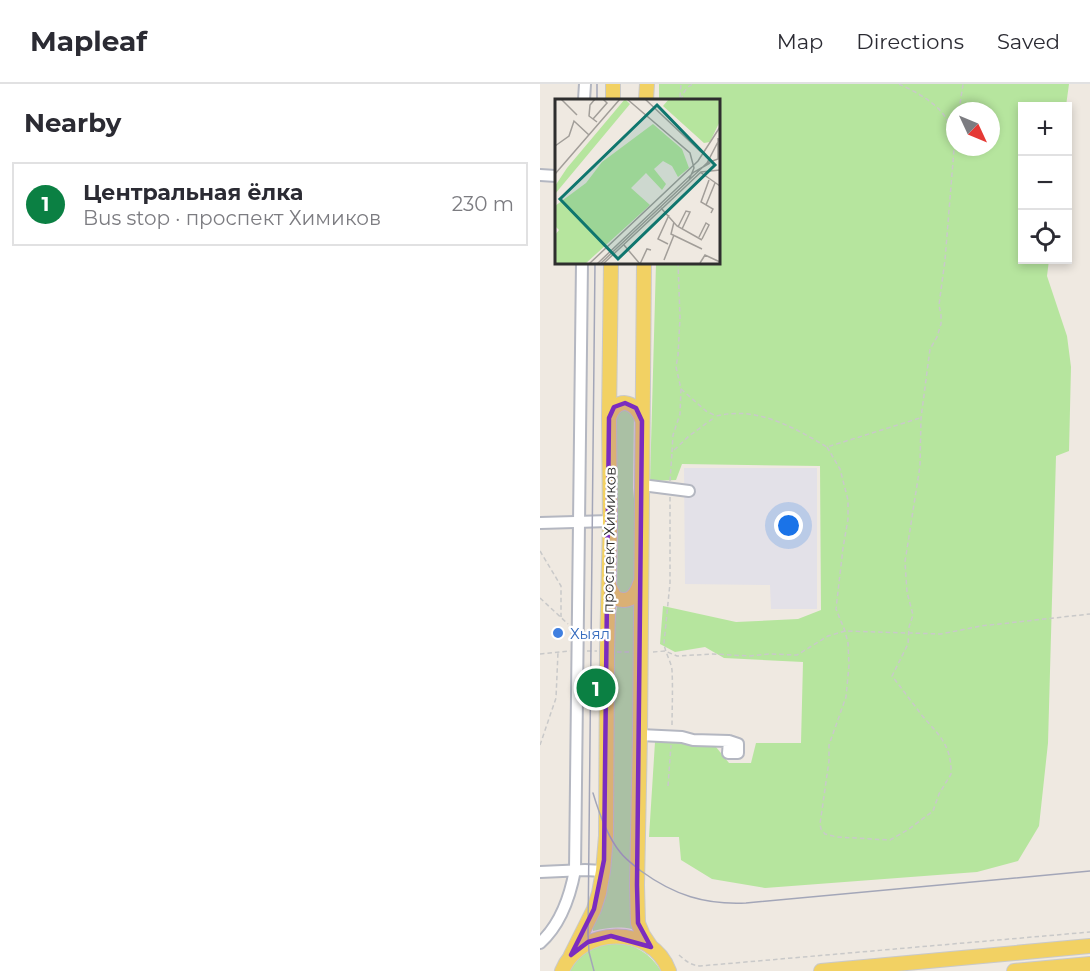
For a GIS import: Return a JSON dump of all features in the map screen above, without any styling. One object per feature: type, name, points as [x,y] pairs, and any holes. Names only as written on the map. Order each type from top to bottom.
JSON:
[{"type":"main road","points":[[646,99],[647,84]]},
{"type":"main road","name":"проспект Химиков","points":[[563,965],[579,942],[594,909],[603,871],[606,836],[611,264]]},
{"type":"main road","points":[[644,264],[637,910],[638,923],[643,935],[651,948],[670,969]]},
{"type":"main road","points":[[609,418],[617,405],[628,403],[638,410],[642,421]]},
{"type":"main road","points":[[609,586],[615,598],[626,600],[636,594],[641,580]]},
{"type":"main road","points":[[563,965],[588,942],[611,936],[637,940],[651,948]]},
{"type":"main road","points":[[821,971],[1090,946]]},
{"type":"main road","points":[[1014,971],[1090,964]]},
{"type":"street","points":[[584,99],[585,84]]},
{"type":"street","points":[[540,175],[555,176]]},
{"type":"street","points":[[540,943],[555,924],[564,907],[575,870],[582,264]]},
{"type":"street","points":[[642,485],[689,491]]},
{"type":"street","points":[[540,523],[610,521]]},
{"type":"street","points":[[640,735],[729,741]]},
{"type":"street","points":[[540,872],[603,871]]},
{"type":"path","points":[[680,99],[681,84]]},
{"type":"path","points":[[680,99],[683,92],[693,84]]},
{"type":"path","points":[[899,84],[928,101],[946,119]]},
{"type":"path","points":[[960,102],[963,84]]},
{"type":"path","points":[[672,452],[716,416],[727,413],[747,414],[775,420],[827,447],[840,469],[848,500],[848,519],[836,609],[848,643],[849,665],[846,697],[829,745],[820,829],[825,834],[837,837],[890,840],[909,829],[933,812],[939,794],[951,774],[948,749],[938,732],[924,719],[892,676],[908,644],[913,612],[907,592],[905,562],[920,466],[921,418],[930,349],[938,337],[941,324],[939,305],[953,156]]},
{"type":"path","points":[[670,483],[673,435],[680,414],[681,389],[676,367],[680,318],[678,264]]},
{"type":"path","points":[[681,389],[706,411],[716,416]]},
{"type":"path","points":[[827,447],[921,418]]},
{"type":"path","points":[[668,786],[672,737],[672,669],[664,643],[670,583],[670,495]]},
{"type":"path","points":[[540,551],[561,586],[561,617]]},
{"type":"path","points":[[540,598],[578,633]]},
{"type":"path","points":[[640,652],[665,651],[677,656],[797,655],[828,636],[845,631],[941,634],[981,626],[1090,614]]},
{"type":"path","points":[[540,652],[578,650]]},
{"type":"path","points":[[540,745],[556,698],[558,651]]},
{"type":"path","points":[[679,955],[687,962],[700,966],[1090,932]]},
{"type":"highlighted area","points":[[625,403],[636,408],[642,421],[637,885],[638,923],[651,947],[611,936],[588,942],[571,955],[594,909],[604,860],[609,418],[614,407]]},
{"type":"shaded area","points":[[684,468],[817,468],[817,609],[771,609],[770,585],[685,584]]},
{"type":"green space","points":[[659,84],[1069,84],[1067,102],[1018,102],[1018,264],[1048,264],[1047,276],[1067,336],[1071,367],[1069,451],[1056,456],[1048,743],[1039,826],[1018,861],[977,872],[765,888],[712,879],[681,860],[679,837],[649,837],[655,742],[675,741],[716,747],[729,763],[751,763],[756,743],[801,743],[803,662],[724,658],[705,647],[675,652],[660,644],[663,606],[736,622],[798,619],[821,610],[820,466],[682,464],[676,480],[650,481],[656,264],[720,264],[720,99],[659,99]]},
{"type":"green space","points":[[627,409],[634,415],[635,586],[631,594],[621,594],[617,588],[616,416],[620,410]]},
{"type":"green space","points":[[636,605],[630,871],[632,929],[612,928],[593,931],[605,894],[613,638],[617,606]]},
{"type":"green space","points":[[614,943],[629,945],[647,954],[661,971],[570,971],[578,959],[588,951]]},
{"type":"tram line","points":[[597,84],[597,99]]},
{"type":"tram line","points":[[594,971],[589,952],[588,934],[595,264]]},
{"type":"tram line","points":[[593,793],[607,832],[627,860],[666,886],[703,900],[746,903],[1090,871]]},
{"type":"place","name":"Хыял","points":[[558,633]]},
{"type":"place","name":"Центральная ёлка","points":[[596,688]]}]
